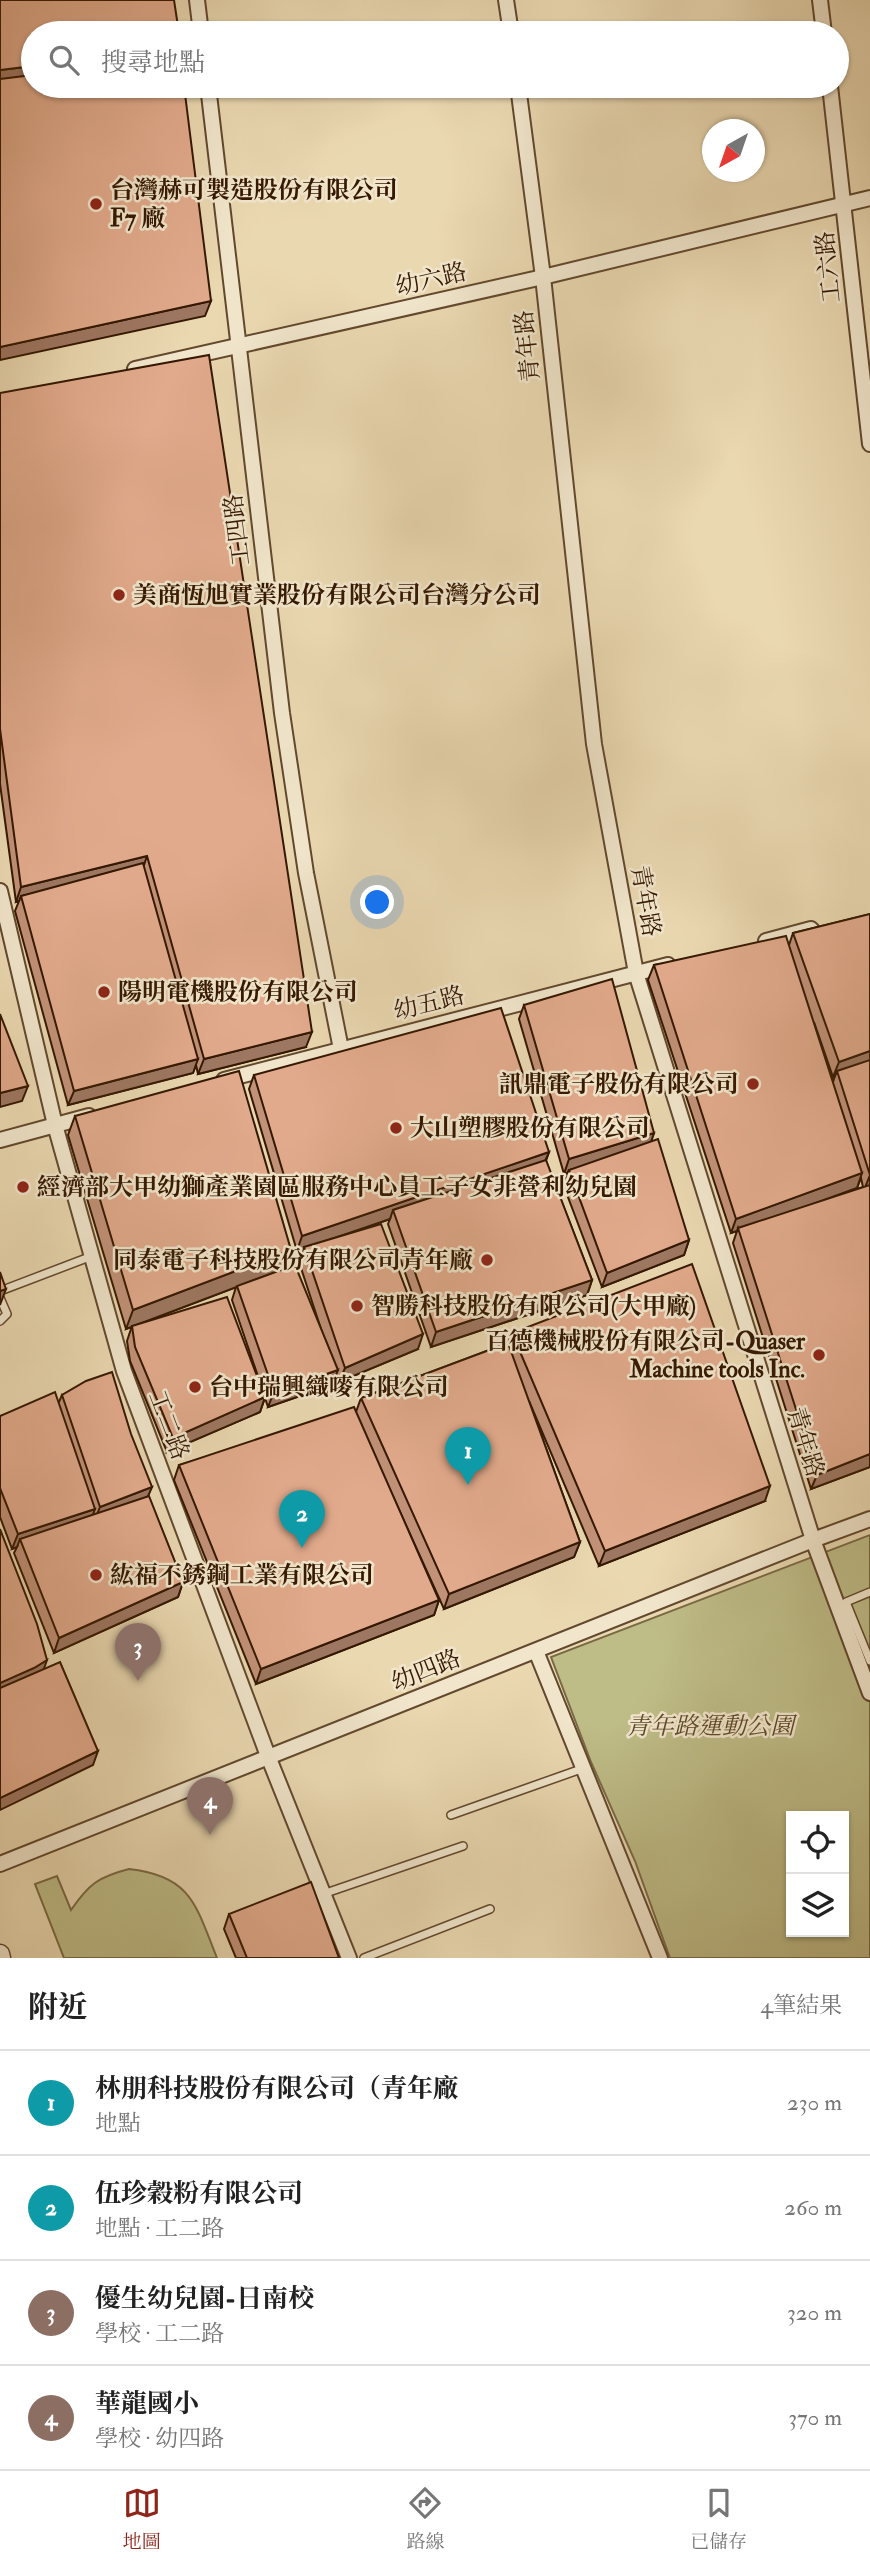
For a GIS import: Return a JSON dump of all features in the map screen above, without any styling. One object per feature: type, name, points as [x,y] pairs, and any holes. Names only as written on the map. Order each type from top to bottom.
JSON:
[{"type":"street","points":[[197,0],[200,21]]},
{"type":"street","points":[[506,0],[509,21]]},
{"type":"street","points":[[820,0],[823,21]]},
{"type":"street","name":"工四路","points":[[209,98],[282,713],[306,873],[341,1049]]},
{"type":"street","name":"青年路","points":[[519,98],[542,277],[594,744],[636,973],[813,1540],[870,1693]]},
{"type":"street","name":"工六路","points":[[831,98],[870,444]]},
{"type":"street","name":"幼六路","points":[[120,372],[542,277],[870,198]]},
{"type":"street","name":"工二路","points":[[0,891],[55,1125],[92,1256],[118,1373],[349,1958]]},
{"type":"street","points":[[753,944],[831,924]]},
{"type":"street","name":"幼五路","points":[[211,1083],[688,960]]},
{"type":"street","points":[[0,1140],[107,1111]]},
{"type":"street","name":"幼四路","points":[[0,1864],[813,1540],[870,1520]]},
{"type":"street","points":[[536,1651],[660,1958]]},
{"type":"lane","points":[[0,1291],[92,1256]]},
{"type":"lane","points":[[0,1298],[7,1314],[0,1321]]},
{"type":"lane","points":[[870,1592],[846,1602],[870,1661]]},
{"type":"lane","points":[[451,1815],[584,1768]]},
{"type":"lane","points":[[323,1894],[463,1846]]},
{"type":"lane","points":[[364,1958],[490,1909]]},
{"type":"green space","name":"青年路運動公園","points":[[870,1535],[870,1958],[670,1958],[635,1861],[591,1762],[551,1657]]},
{"type":"green space","points":[[129,1869],[166,1879],[189,1897],[197,1909],[217,1958],[64,1958],[35,1884],[57,1876],[71,1910],[95,1883]]},
{"type":"building","points":[[0,0],[174,0],[177,21],[21,21],[21,67],[0,70]]},
{"type":"building","name":"台灣赫可製造股份有限公司 F7 廠","points":[[21,76],[21,98],[186,98],[211,301],[0,347],[0,79]]},
{"type":"building","name":"美商恆旭實業股份有限公司台灣分公司","points":[[209,355],[312,1032],[204,1059],[147,856],[21,887],[0,729],[0,393]]},
{"type":"building","name":"陽明電機股份有限公司","points":[[143,863],[198,1059],[74,1091],[21,896]]},
{"type":"building","points":[[870,914],[870,1051],[839,1062],[793,933]]},
{"type":"building","name":"訊鼎電子股份有限公司","points":[[786,936],[862,1173],[736,1219],[654,965]]},
{"type":"building","points":[[612,979],[654,1133],[569,1159],[524,1005]]},
{"type":"building","name":"大山塑膠股份有限公司","points":[[501,1008],[549,1152],[302,1236],[254,1075]]},
{"type":"building","points":[[0,1014],[28,1086],[0,1093]]},
{"type":"building","points":[[870,1060],[870,1175],[837,1071]]},
{"type":"building","points":[[239,1071],[291,1250],[133,1310],[75,1116]]},
{"type":"building","points":[[658,1139],[689,1240],[607,1273],[569,1170]]},
{"type":"building","name":"同泰電子科技股份有限公司青年廠","points":[[546,1160],[592,1280],[436,1332],[393,1210]]},
{"type":"building","name":"百德機械股份有限公司-Quaser Machine tools Inc.","points":[[870,1185],[870,1454],[817,1475],[738,1228]]},
{"type":"building","name":"智勝科技股份有限公司(大甲廠)","points":[[381,1224],[423,1334],[345,1368],[304,1247]]},
{"type":"building","points":[[692,1264],[770,1486],[605,1551],[512,1333]]},
{"type":"building","points":[[295,1265],[338,1370],[274,1392],[237,1286]]},
{"type":"building","points":[[0,1272],[6,1289],[0,1291]]},
{"type":"building","name":"台中瑞興織嘜有限公司","points":[[227,1297],[265,1397],[173,1438],[135,1347],[132,1326]]},
{"type":"building","points":[[508,1343],[580,1542],[449,1594],[361,1398]]},
{"type":"building","points":[[112,1372],[131,1434],[152,1487],[100,1507],[62,1395],[86,1381]]},
{"type":"building","points":[[55,1392],[95,1509],[18,1534],[0,1488],[0,1416]]},
{"type":"building","points":[[354,1407],[439,1600],[261,1669],[179,1465]]},
{"type":"building","name":"紘福不銹鋼工業有限公司","points":[[149,1496],[183,1582],[59,1638],[20,1539]]},
{"type":"building","points":[[0,1529],[37,1624],[47,1660],[0,1683]]},
{"type":"building","points":[[60,1662],[98,1751],[0,1798],[0,1688]]},
{"type":"building","points":[[311,1882],[339,1958],[247,1958],[229,1914]]},
{"type":"place","name":"台灣赫可製造股份有限公司 F7 廠","points":[[96,204]]},
{"type":"place","name":"美商恆旭實業股份有限公司台灣分公司","points":[[119,595]]},
{"type":"place","name":"陽明電機股份有限公司","points":[[104,992]]},
{"type":"place","name":"訊鼎電子股份有限公司","points":[[753,1084]]},
{"type":"place","name":"大山塑膠股份有限公司","points":[[396,1128]]},
{"type":"place","name":"經濟部大甲幼獅產業園區服務中心員工子女非營利幼兒園","points":[[23,1187]]},
{"type":"place","name":"同泰電子科技股份有限公司青年廠","points":[[487,1260]]},
{"type":"place","name":"智勝科技股份有限公司(大甲廠)","points":[[357,1306]]},
{"type":"place","name":"百德機械股份有限公司-Quaser Machine tools Inc.","points":[[819,1355]]},
{"type":"place","name":"台中瑞興織嘜有限公司","points":[[195,1387]]},
{"type":"place","name":"林朋科技股份有限公司（青年廠","points":[[468,1485]]},
{"type":"place","name":"伍珍穀粉有限公司","points":[[302,1548]]},
{"type":"place","name":"紘福不銹鋼工業有限公司","points":[[96,1575]]},
{"type":"place","name":"優生幼兒園-日南校","points":[[138,1681]]},
{"type":"place","name":"華龍國小","points":[[210,1835]]}]
